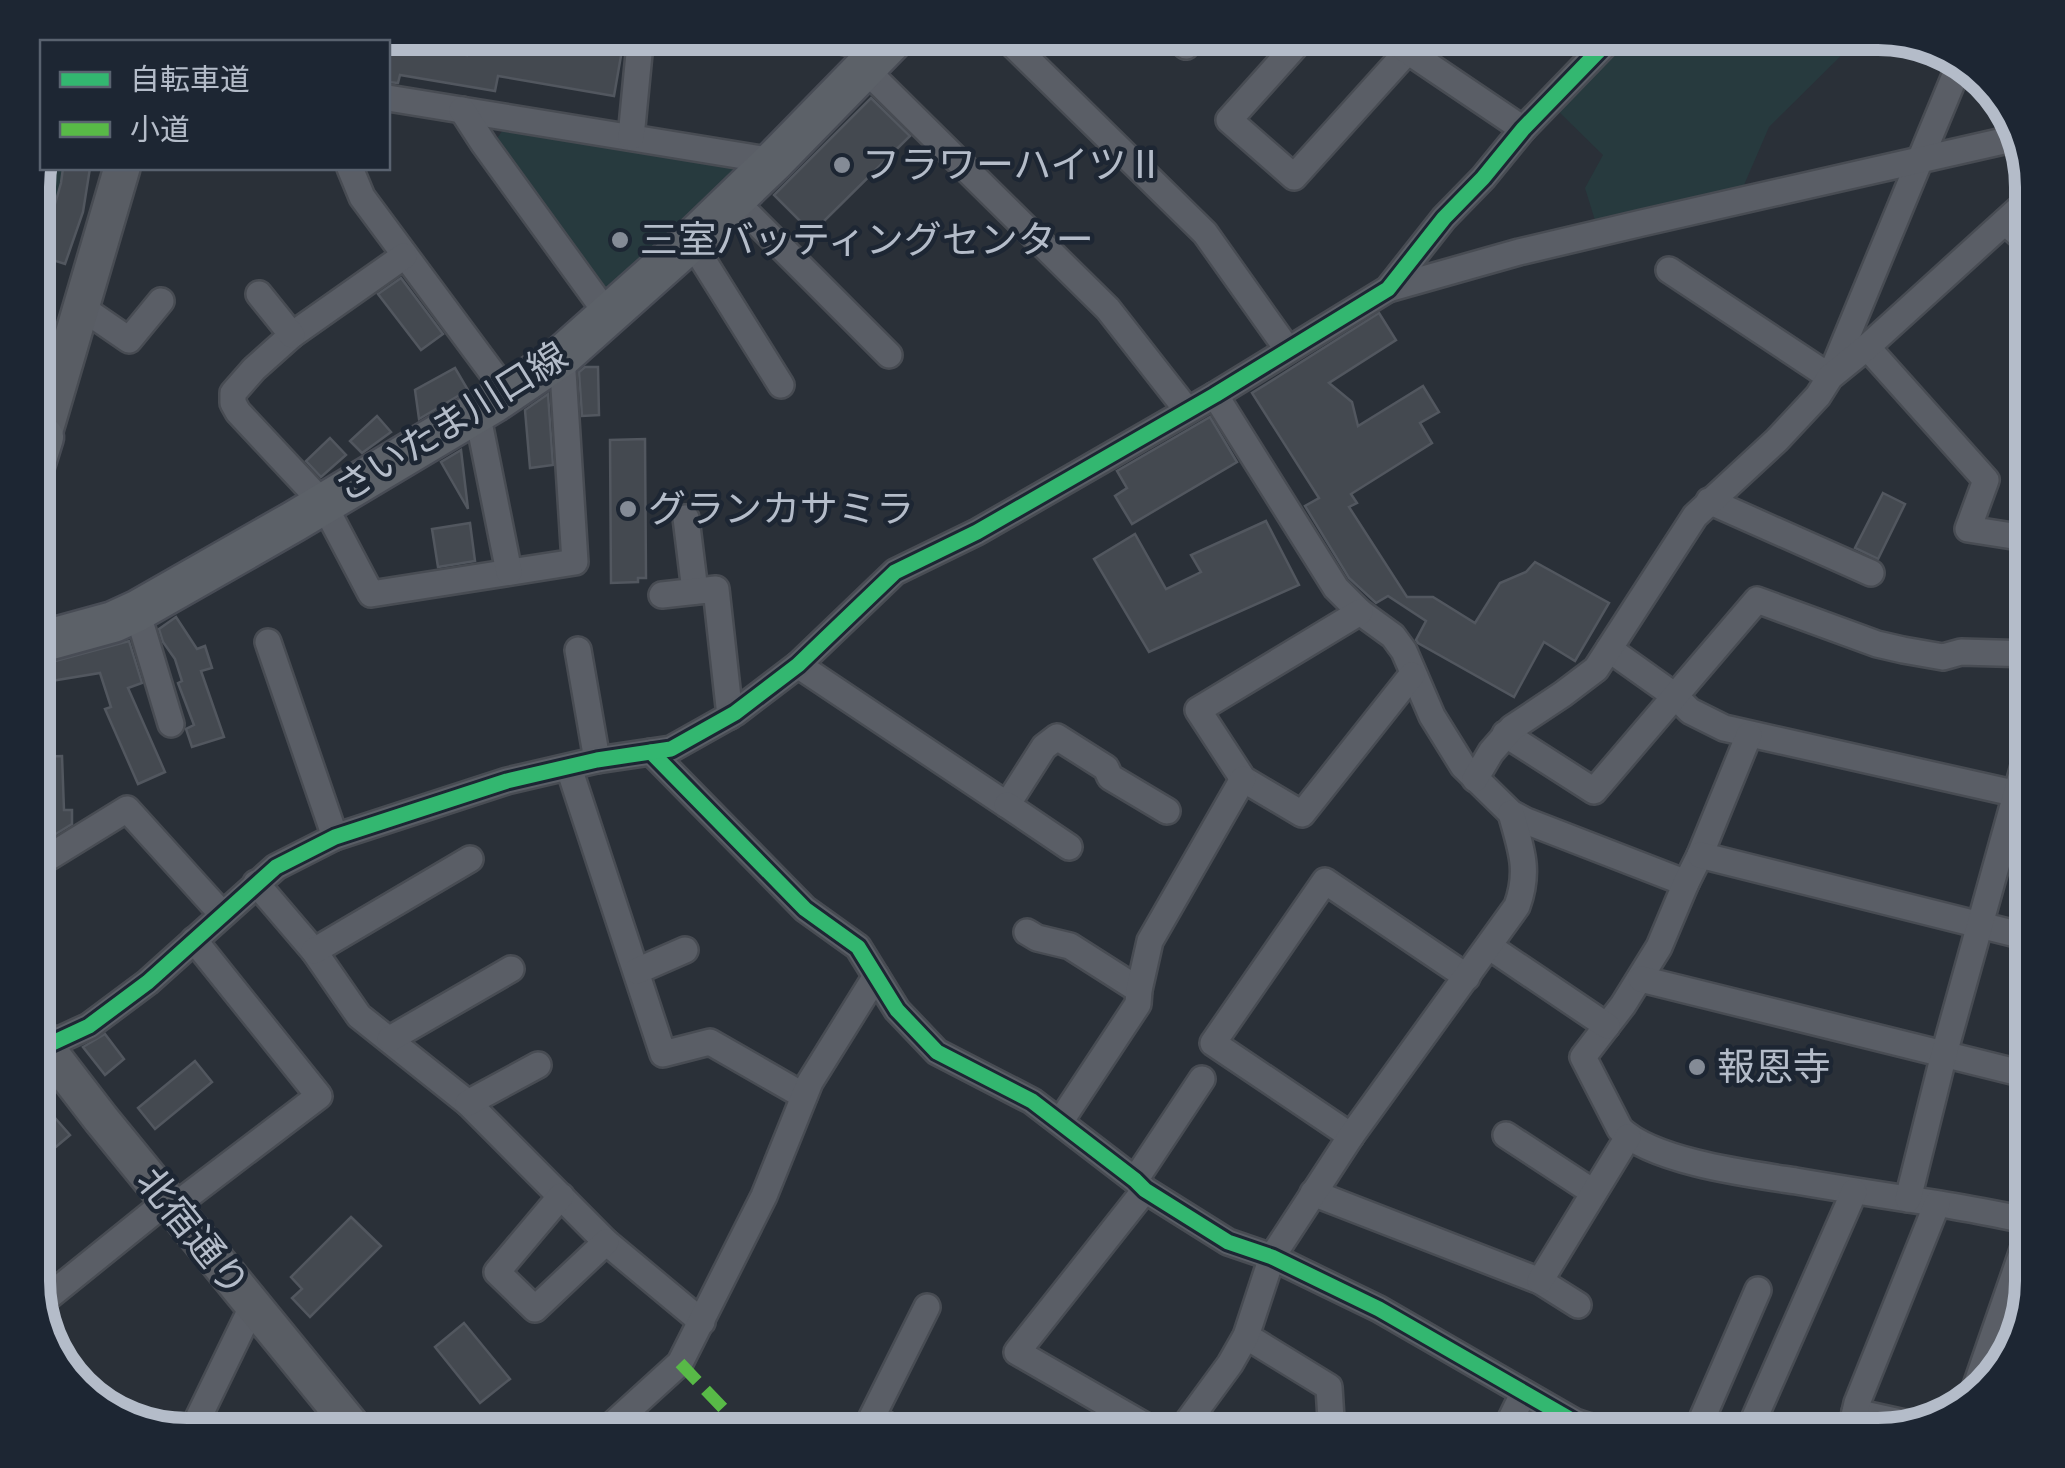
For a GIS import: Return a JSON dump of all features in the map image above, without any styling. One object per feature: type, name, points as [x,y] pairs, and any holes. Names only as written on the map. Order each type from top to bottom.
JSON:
[{"type":"main road","name":"さいたま川口線","points":[[50,639],[114,622],[137,611],[492,403],[562,356],[691,241],[882,51]]},
{"type":"street","points":[[632,138],[639,50]]},
{"type":"street","points":[[1019,50],[1205,234],[1288,350]]},
{"type":"street","points":[[1292,50],[1229,120],[1294,177],[1408,50]]},
{"type":"street","points":[[1425,50],[1523,129]]},
{"type":"street","points":[[1388,288],[1444,218],[1599,50]]},
{"type":"street","points":[[882,51],[1108,309],[1188,410]]},
{"type":"street","points":[[1475,779],[1505,734],[1596,668],[1695,516],[1818,396],[1830,377],[1955,74]]},
{"type":"street","points":[[390,98],[774,161]]},
{"type":"street","points":[[462,110],[608,315]]},
{"type":"street","points":[[50,1036],[89,1026],[148,982],[276,867],[335,838],[507,781],[597,760],[671,749],[730,716],[798,665],[895,572],[977,532],[1388,288],[1607,231],[2007,140]]},
{"type":"street","points":[[50,403],[121,170]]},
{"type":"street","points":[[351,170],[362,197],[404,256],[492,403],[509,572]]},
{"type":"street","points":[[733,199],[889,356]]},
{"type":"street","points":[[1830,377],[2015,213]]},
{"type":"street","points":[[2005,222],[2015,231]]},
{"type":"street","points":[[691,241],[781,385]]},
{"type":"street","points":[[404,256],[292,335],[233,392],[232,403],[238,412],[323,504],[371,594],[574,562],[562,356]]},
{"type":"street","points":[[1669,270],[1830,377]]},
{"type":"street","points":[[259,294],[292,335]]},
{"type":"street","points":[[81,307],[129,340],[160,301]]},
{"type":"street","points":[[1868,347],[1986,480],[1968,529],[2015,536]]},
{"type":"street","points":[[1214,394],[1336,588],[1392,636],[1404,652],[1432,716],[1475,779],[1511,813],[1686,883]]},
{"type":"street","points":[[1710,501],[1871,573]]},
{"type":"street","points":[[686,518],[695,591]]},
{"type":"street","points":[[662,596],[716,589],[730,716]]},
{"type":"street","points":[[1505,734],[1594,792],[1757,600],[1877,644],[1915,652],[1943,657],[1962,652],[2015,654]]},
{"type":"street","points":[[137,611],[171,724]]},
{"type":"street","points":[[1360,612],[1198,710],[1242,779],[1302,814],[1412,675]]},
{"type":"street","points":[[268,642],[335,838]]},
{"type":"street","points":[[1609,649],[1708,722],[1749,735],[2015,794]]},
{"type":"street","points":[[578,650],[597,760]]},
{"type":"street","points":[[798,665],[1069,847]]},
{"type":"street","points":[[1749,735],[1660,947],[1583,1057],[1614,1118],[1628,1137],[1692,1162],[2015,1219]]},
{"type":"street","points":[[1006,804],[1044,747],[1057,737],[1106,768],[1110,776],[1167,810]]},
{"type":"street","points":[[651,752],[805,909],[858,947],[897,1010],[937,1052],[1032,1101],[1140,1185],[1228,1242],[1272,1256],[1379,1309],[1569,1418]]},
{"type":"street","points":[[569,768],[663,1054],[710,1042],[804,1096]]},
{"type":"street","points":[[1060,1122],[1138,1004],[1150,941],[1242,779]]},
{"type":"street","points":[[50,857],[127,809],[222,914]]},
{"type":"street","points":[[1191,1418],[1246,1336],[1272,1256],[1351,1136],[1517,906],[1525,877],[1511,813]]},
{"type":"street","points":[[1908,1199],[1980,924],[2015,822]]},
{"type":"street","points":[[1700,855],[2015,933]]},
{"type":"street","points":[[314,951],[470,859]]},
{"type":"street","points":[[1351,1136],[1212,1043],[1325,882],[1467,978]]},
{"type":"street","points":[[256,884],[314,951],[359,1016],[468,1103],[606,1242],[702,1322]]},
{"type":"street","points":[[1027,932],[1070,946],[1138,990]]},
{"type":"street","points":[[51,1295],[319,1096],[194,940]]},
{"type":"street","points":[[1490,947],[1608,1026]]},
{"type":"street","points":[[637,970],[685,950]]},
{"type":"street","points":[[390,1039],[511,968]]},
{"type":"street","points":[[621,1418],[680,1363],[764,1196],[810,1082],[876,976]]},
{"type":"street","points":[[1641,979],[2015,1072]]},
{"type":"street","name":"北宿通り","points":[[50,1050],[344,1418]]},
{"type":"street","points":[[468,1103],[538,1065]]},
{"type":"street","points":[[1131,1418],[1016,1352],[1140,1185],[1202,1080]]},
{"type":"street","points":[[1506,1135],[1593,1192]]},
{"type":"street","points":[[1540,1281],[1628,1137]]},
{"type":"street","points":[[1755,1418],[1854,1192]]},
{"type":"street","points":[[1314,1193],[1540,1281],[1578,1305]]},
{"type":"street","points":[[561,1196],[497,1272],[520,1297],[535,1309],[606,1242]]},
{"type":"street","points":[[1855,1418],[1937,1204]]},
{"type":"street","points":[[1980,1371],[2015,1271]]},
{"type":"street","points":[[1703,1418],[1758,1290]]},
{"type":"street","points":[[199,1418],[253,1306]]},
{"type":"street","points":[[874,1418],[927,1308]]},
{"type":"street","points":[[1246,1336],[1328,1387],[1331,1418]]},
{"type":"street","points":[[1512,1418],[1523,1394]]},
{"type":"green space","points":[[1611,50],[1847,50],[1769,127],[1741,192],[1598,230],[1585,188],[1603,155],[1555,108]]},
{"type":"green space","name":"三室バッティングセンター","points":[[505,127],[735,166],[739,183],[603,297],[493,144]]},
{"type":"green space","points":[[51,170],[63,170],[50,222]]},
{"type":"building","points":[[390,50],[467,55],[468,50],[622,50],[614,96],[498,76],[495,91],[400,75],[398,83],[390,82]]},
{"type":"building","name":"フラワーハイツⅡ","points":[[871,98],[910,136],[812,233],[774,195]]},
{"type":"building","points":[[63,170],[90,170],[83,212],[65,264],[50,259],[50,221]]},
{"type":"building","points":[[401,278],[443,334],[421,350],[378,294]]},
{"type":"building","points":[[1379,313],[1396,340],[1329,383],[1352,402],[1358,426],[1423,386],[1439,412],[1420,423],[1432,443],[1351,494],[1357,503],[1349,507],[1407,597],[1433,597],[1475,623],[1500,583],[1526,572],[1535,562],[1609,603],[1575,661],[1544,642],[1514,697],[1418,643],[1426,621],[1388,596],[1376,603],[1349,578],[1305,506],[1319,498],[1252,393]]},
{"type":"building","points":[[585,367],[598,367],[599,415],[582,416],[579,372]]},
{"type":"building","points":[[455,368],[468,390],[419,419],[415,390]]},
{"type":"building","points":[[548,394],[553,465],[530,468],[525,410]]},
{"type":"building","points":[[377,416],[391,432],[362,453],[350,441]]},
{"type":"building","points":[[1210,417],[1237,462],[1132,524],[1115,496],[1127,488],[1117,471]]},
{"type":"building","points":[[330,438],[346,455],[321,477],[306,461]]},
{"type":"building","name":"グランカサミラ","points":[[645,439],[646,578],[611,583],[610,440]]},
{"type":"building","points":[[461,450],[468,509],[441,462]]},
{"type":"building","points":[[1883,493],[1905,504],[1878,559],[1855,548]]},
{"type":"building","points":[[1266,521],[1299,585],[1149,652],[1094,559],[1135,534],[1166,589],[1201,572],[1191,555]]},
{"type":"building","points":[[470,523],[475,561],[438,567],[432,529]]},
{"type":"building","points":[[176,617],[197,649],[205,646],[212,668],[201,671],[224,737],[192,747],[186,729],[194,725],[178,683],[182,681],[159,629]]},
{"type":"building","points":[[129,641],[142,683],[128,688],[165,772],[138,784],[105,709],[111,707],[100,673],[50,681],[50,662]]},
{"type":"building","points":[[50,756],[62,756],[64,810],[72,810],[72,824],[50,838]]},
{"type":"building","points":[[105,1034],[124,1059],[105,1075],[83,1047]]},
{"type":"building","points":[[195,1061],[212,1082],[155,1129],[138,1108]]},
{"type":"building","points":[[50,1112],[70,1135],[50,1152]]},
{"type":"building","points":[[351,1217],[381,1246],[310,1317],[292,1298],[302,1289],[291,1277]]},
{"type":"building","points":[[464,1323],[510,1379],[480,1403],[435,1347]]},
{"type":"marked path","points":[[680,1363],[732,1418]]},
{"type":"cycle path","points":[[50,1044],[89,1026],[148,982],[276,867],[335,837],[507,781],[597,760],[671,749],[735,713],[798,665],[895,572],[977,532],[1215,395],[1388,289],[1444,218],[1600,50]]},
{"type":"cycle path","points":[[651,752],[805,909],[858,947],[897,1010],[937,1052],[1032,1101],[1145,1190],[1228,1242],[1272,1257],[1379,1309],[1568,1418]]},
{"type":"place","name":"フラワーハイツⅡ","points":[[842,165]]},
{"type":"place","name":"三室バッティングセンター","points":[[620,240]]},
{"type":"place","name":"グランカサミラ","points":[[628,509]]},
{"type":"place","name":"報恩寺","points":[[1697,1067]]}]
